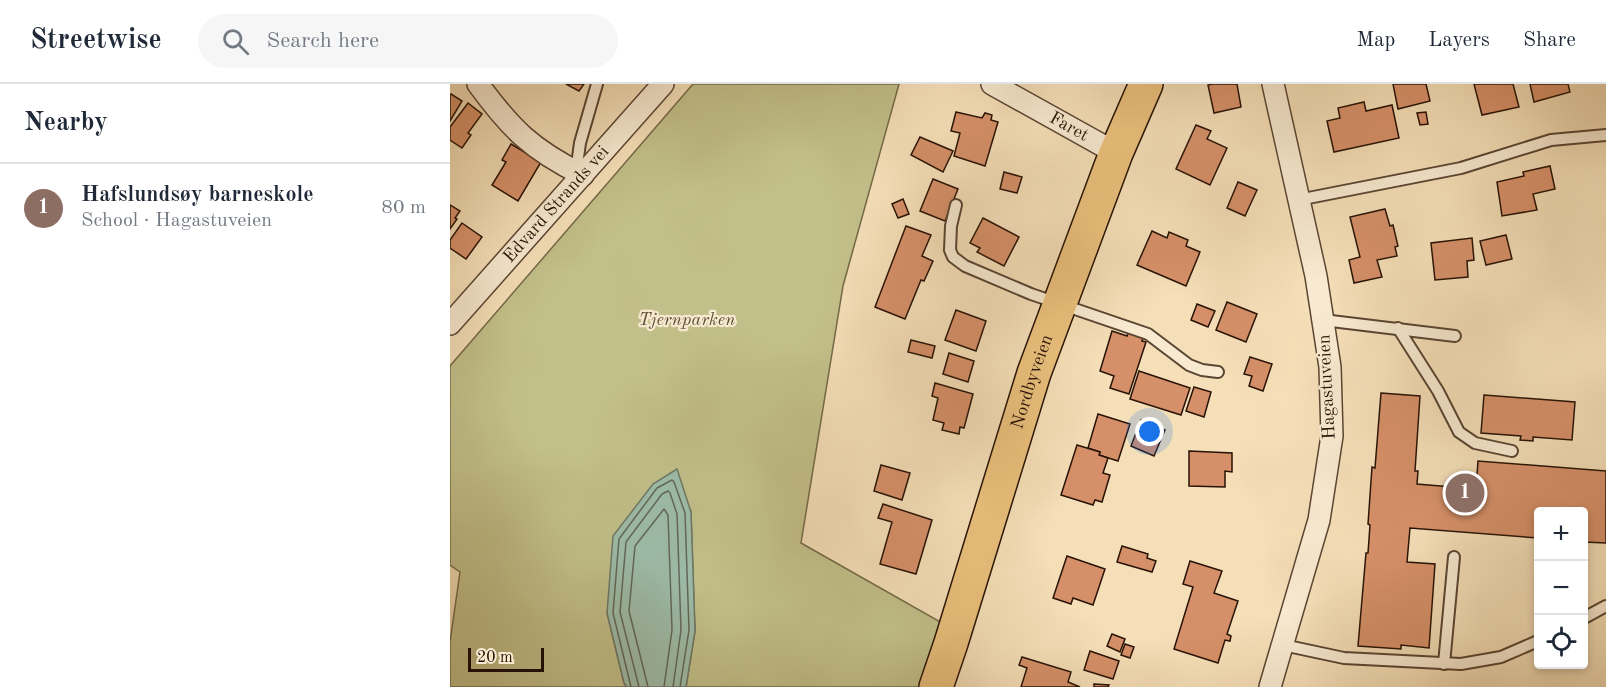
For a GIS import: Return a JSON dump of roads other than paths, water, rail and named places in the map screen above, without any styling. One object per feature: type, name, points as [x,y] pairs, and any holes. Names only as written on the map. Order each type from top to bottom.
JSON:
[{"type":"main road","name":"Nordbyveien","points":[[936,687],[1035,373],[1116,153],[1146,84]]},
{"type":"street","points":[[478,84],[520,135],[552,160],[579,173]]},
{"type":"street","name":"Edvard Strands vei","points":[[450,324],[579,173],[663,84]]},
{"type":"street","name":"Faret","points":[[992,84],[1116,153]]},
{"type":"street","name":"Hagastuveien","points":[[1270,687],[1319,520],[1332,436],[1330,367],[1316,276],[1273,84]]},
{"type":"lane","points":[[579,173],[580,143],[597,84]]},
{"type":"lane","points":[[1298,200],[1461,168],[1551,140],[1606,135]]},
{"type":"lane","points":[[956,205],[949,239],[950,250],[953,257],[965,266],[982,275],[1149,334],[1189,365],[1202,370],[1218,372]]},
{"type":"lane","points":[[1323,320],[1455,336]]},
{"type":"lane","points":[[1398,328],[1438,392],[1459,432],[1474,443],[1512,451]]},
{"type":"lane","points":[[1444,664],[1454,557]]},
{"type":"lane","points":[[1588,616],[1606,606]]},
{"type":"lane","points":[[1283,645],[1344,658],[1444,664],[1482,662],[1502,657],[1534,643]]},
{"type":"water","points":[[677,469],[691,512],[695,631],[686,687],[627,687],[624,683],[607,613],[613,536],[653,484]]},
{"type":"place","name":"Hafslundsøy barneskole","points":[[1465,493]]},
{"type":"park label","name":"Tjernparken","points":[[687,320]]}]
